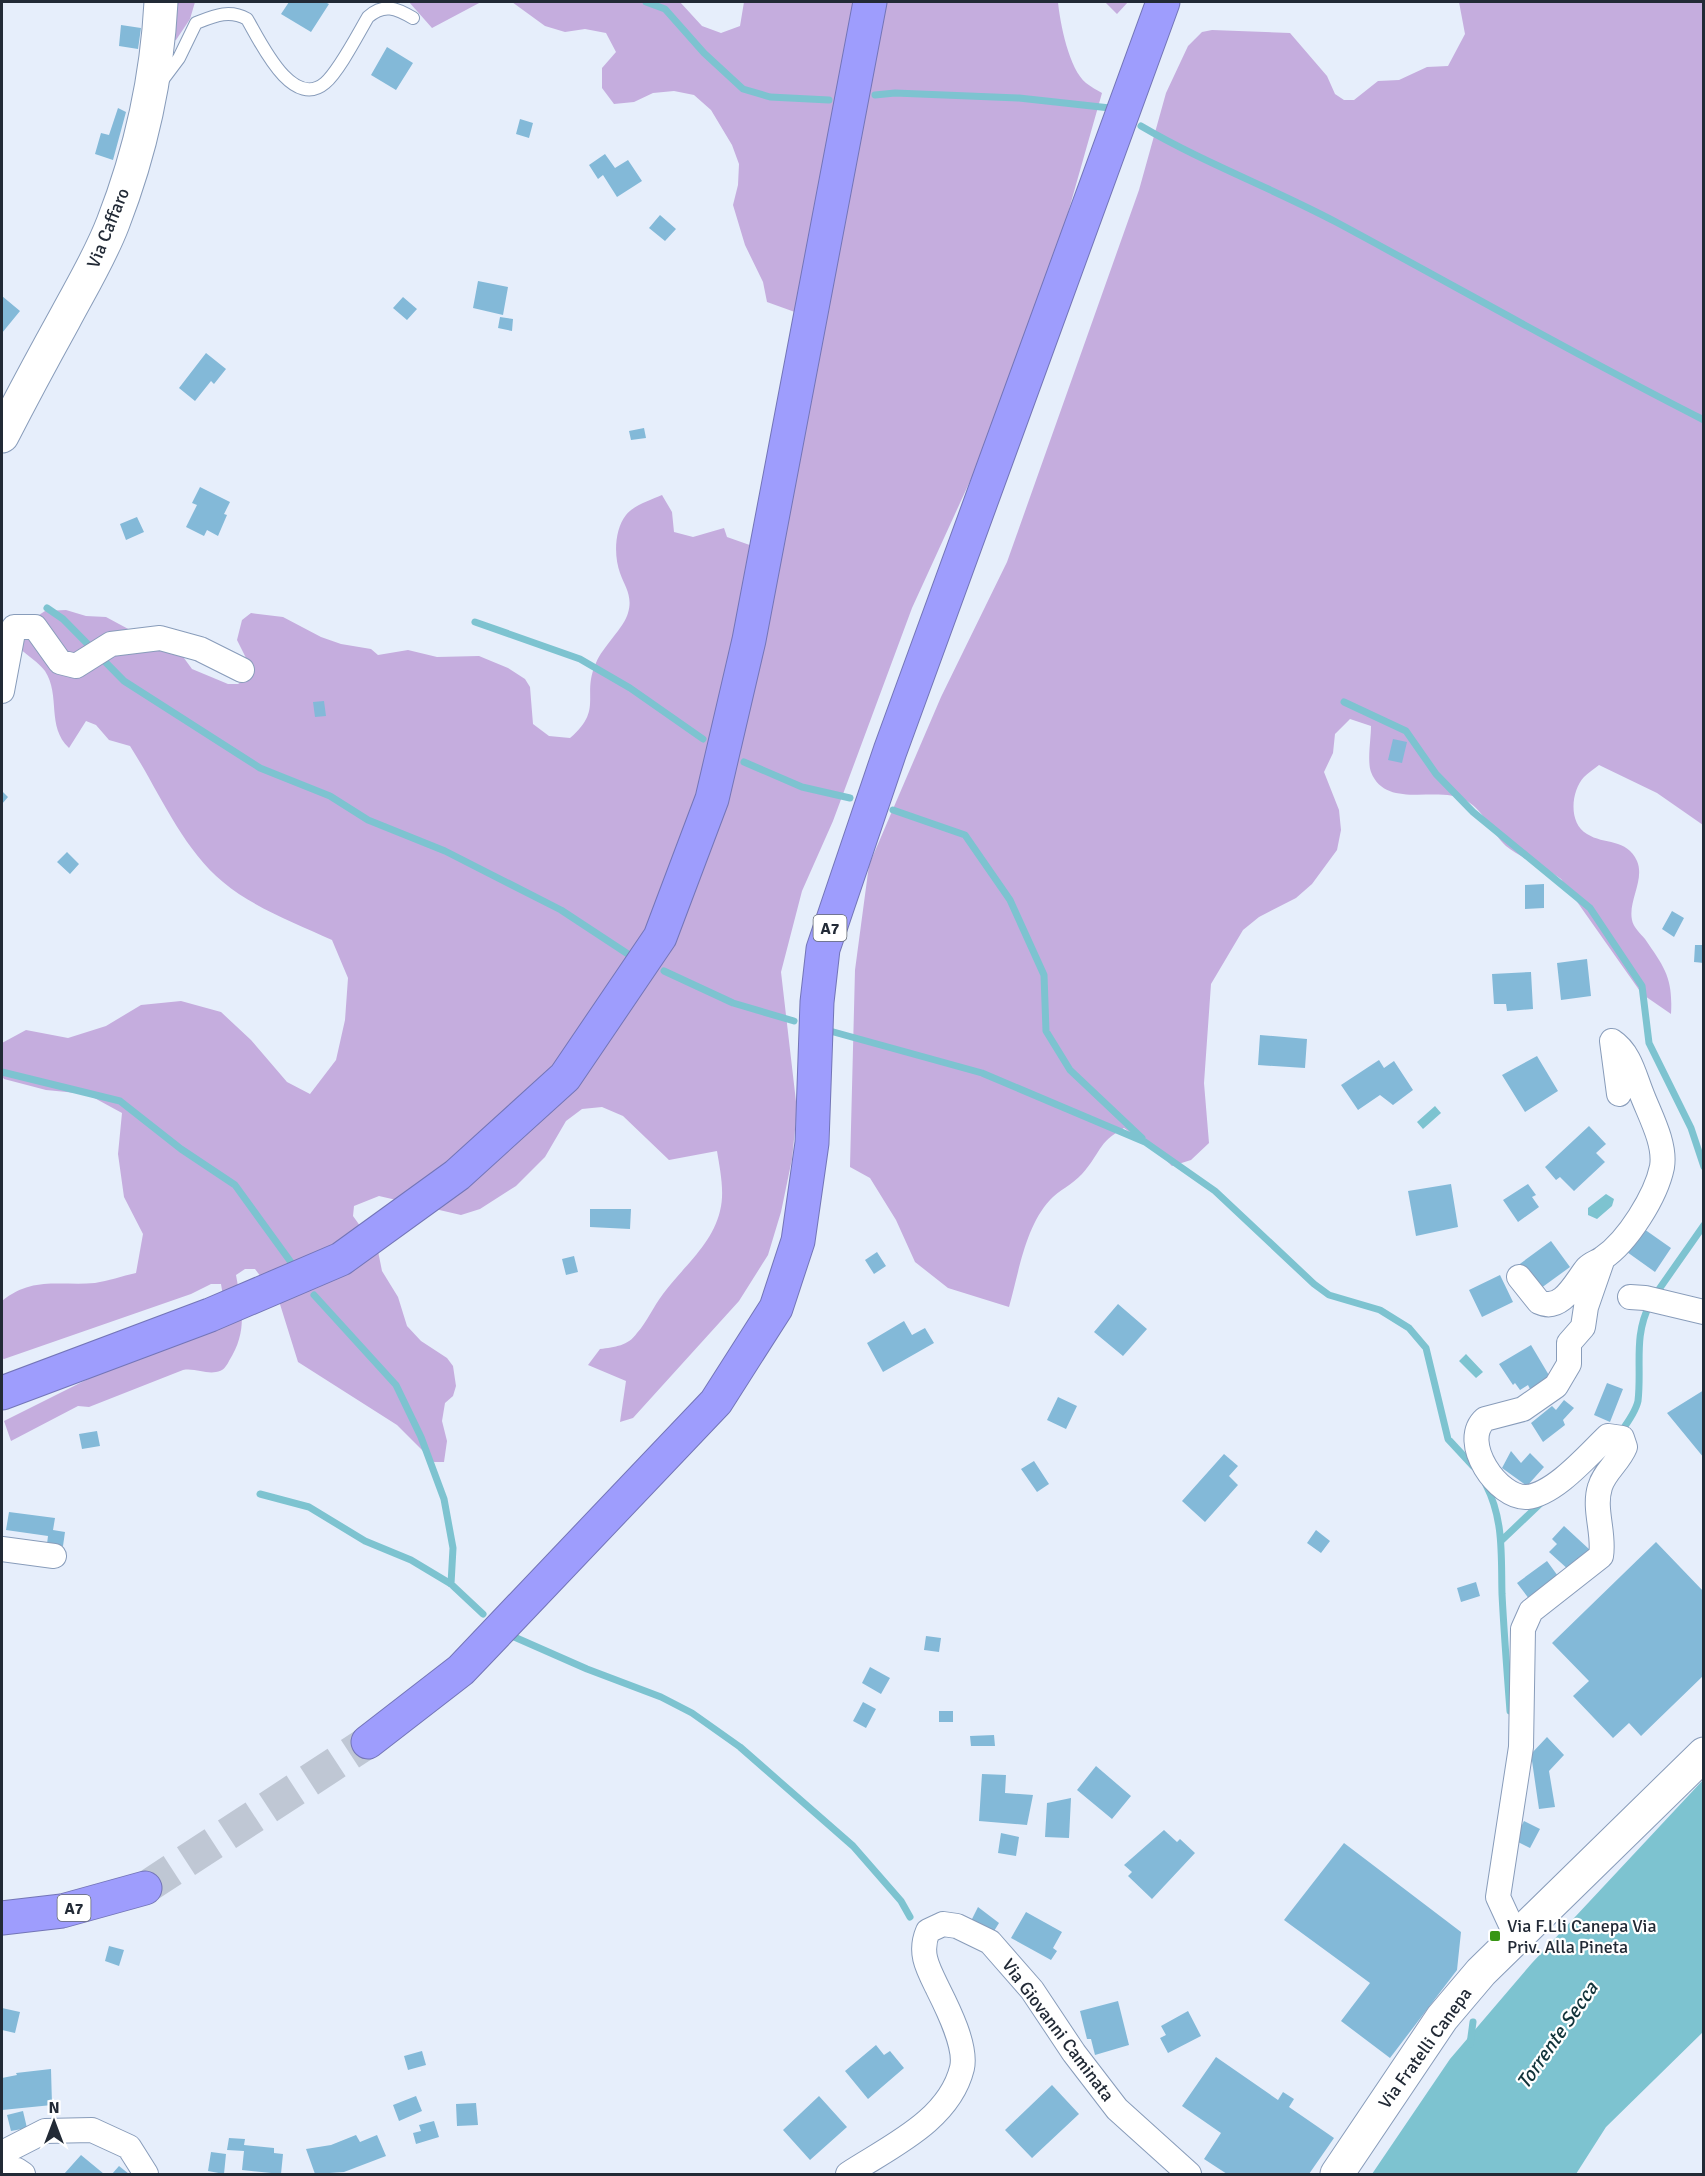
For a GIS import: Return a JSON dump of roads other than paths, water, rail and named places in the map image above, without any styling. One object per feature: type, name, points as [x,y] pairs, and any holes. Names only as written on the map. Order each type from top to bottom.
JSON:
[{"type":"highway","points":[[2,1393],[210,1314],[341,1259],[457,1175],[565,1077],[660,937],[712,799],[749,640],[870,2]]},
{"type":"highway","name":"A7","points":[[368,1742],[460,1670],[716,1402],[776,1308],[798,1241],[813,1143],[817,1002],[823,949],[890,751],[1163,2]]},
{"type":"highway","name":"A7","points":[[2,1918],[62,1911],[145,1888]]},
{"type":"main road","name":"Via Caffaro","points":[[2,436],[96,261],[113,222],[139,146],[158,53],[161,2]]},
{"type":"main road","name":"Via Fratelli Canepa","points":[[1337,2175],[1442,2018],[1481,1972],[1704,1754]]},
{"type":"street","points":[[2,691],[14,627],[35,627],[60,663],[76,666],[111,644],[160,638],[200,649],[242,670]]},
{"type":"street","points":[[1520,1277],[1539,1302],[1548,1304],[1574,1289],[1586,1270],[1604,1258],[1642,1213],[1650,1198],[1663,1159],[1630,1063],[1620,1047],[1612,1041],[1618,1094]]},
{"type":"street","points":[[1516,1936],[1498,1897],[1521,1747],[1523,1629],[1531,1611],[1601,1557],[1604,1544],[1597,1497],[1600,1484],[1621,1457],[1625,1447],[1622,1438],[1608,1436],[1544,1492],[1526,1497],[1503,1488],[1479,1459],[1475,1441],[1481,1423],[1485,1419],[1523,1409],[1556,1386],[1569,1364],[1569,1343],[1583,1327],[1586,1307],[1604,1258]]},
{"type":"street","points":[[1629,1297],[1645,1298],[1704,1312]]},
{"type":"street","points":[[2,1549],[54,1556]]},
{"type":"street","name":"Via Giovanni Caminata","points":[[848,2175],[930,2120],[949,2098],[963,2067],[957,2029],[923,1953],[928,1931],[943,1924],[957,1926],[990,1942],[1032,1990],[1074,2053],[1118,2109],[1189,2175]]},
{"type":"street","points":[[2,2153],[45,2132],[92,2130],[129,2147],[146,2175]]},
{"type":"street","points":[[2,2169],[17,2170],[23,2175]]},
{"type":"lane","points":[[152,86],[163,81],[196,23],[220,14],[238,14],[247,19],[287,80],[305,88],[316,89],[327,81],[368,17],[376,10],[394,7],[413,18]]},
{"type":"water","points":[[1435,1106],[1441,1113],[1423,1129],[1417,1122]]},
{"type":"water","points":[[1606,1194],[1614,1199],[1612,1206],[1597,1219],[1588,1215],[1588,1208]]},
{"type":"water","points":[[1466,1354],[1483,1372],[1476,1378],[1459,1361]]},
{"type":"water","name":"Torrente Secca","points":[[1703,1780],[1703,2032],[1606,2127],[1576,2174],[1372,2174],[1450,2059],[1532,1963]]},
{"type":"waterway","points":[[646,2],[665,9],[704,53],[743,89],[770,97],[829,100]]},
{"type":"waterway","points":[[875,95],[895,93],[1019,98],[1110,108]]},
{"type":"waterway","points":[[1141,126],[1189,152],[1336,222],[1704,420]]},
{"type":"waterway","points":[[47,608],[63,619],[124,681],[260,768],[330,796],[368,820],[445,851],[561,910],[634,958]]},
{"type":"waterway","points":[[475,622],[580,659],[630,688],[703,739]]},
{"type":"waterway","points":[[1344,702],[1406,731],[1436,774],[1473,812],[1590,908],[1642,986],[1649,1043],[1691,1128],[1704,1167]]},
{"type":"waterway","points":[[744,762],[802,787],[850,798]]},
{"type":"waterway","points":[[893,810],[965,835],[1010,900],[1044,975],[1046,1031],[1070,1070],[1142,1138]]},
{"type":"waterway","points":[[664,971],[733,1003],[794,1021]]},
{"type":"waterway","points":[[830,1031],[982,1073],[1145,1142],[1215,1191],[1314,1284],[1329,1295],[1380,1310],[1409,1328],[1426,1348],[1448,1439],[1473,1466]]},
{"type":"waterway","points":[[2,1072],[120,1101],[181,1149],[235,1185],[293,1265]]},
{"type":"waterway","points":[[1655,1295],[1704,1225]]},
{"type":"waterway","points":[[314,1295],[396,1385],[421,1437],[444,1499],[453,1548],[451,1584]]},
{"type":"waterway","points":[[1620,1433],[1638,1401],[1640,1340],[1650,1304]]},
{"type":"waterway","points":[[1486,1485],[1499,1525],[1510,1711]]},
{"type":"waterway","points":[[260,1494],[309,1507],[365,1541],[411,1560],[451,1584],[483,1614]]},
{"type":"waterway","points":[[1502,1540],[1542,1502]]},
{"type":"waterway","points":[[512,1636],[587,1669],[661,1697],[692,1713],[740,1747],[853,1846],[901,1901],[910,1917]]},
{"type":"waterway","points":[[1470,2044],[1473,2022]]},
{"type":"tunnel","points":[[145,1888],[368,1742]]},
{"type":"place","name":"Via F.Lli Canepa Via Priv. Alla Pineta","points":[[1495,1936]]}]
